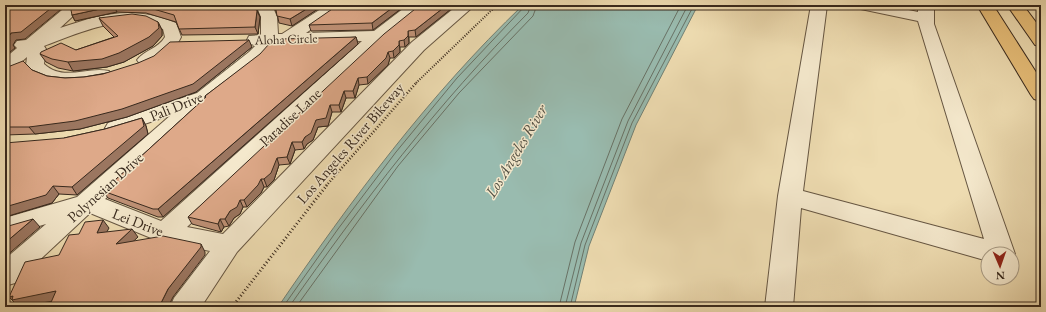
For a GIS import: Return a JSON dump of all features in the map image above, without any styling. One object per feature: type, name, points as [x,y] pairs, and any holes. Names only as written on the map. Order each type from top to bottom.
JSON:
[{"type":"highway","points":[[985,5],[1041,95]]},
{"type":"highway","points":[[1016,5],[1041,41]]},
{"type":"highway","points":[[1023,64],[1041,87]]},
{"type":"lane","points":[[5,67],[27,45],[77,5]]},
{"type":"lane","points":[[264,5],[267,9],[269,23],[278,39],[338,5]]},
{"type":"lane","name":"Paradise Lane","points":[[165,233],[378,36],[418,5]]},
{"type":"lane","points":[[184,307],[203,284],[228,245],[418,46],[467,5]]},
{"type":"lane","points":[[780,307],[790,196],[819,5]]},
{"type":"lane","points":[[861,5],[926,12],[926,24],[998,246]]},
{"type":"lane","points":[[131,17],[145,17],[160,20],[170,26],[173,37],[178,43],[123,69],[82,78],[50,75],[39,71],[35,65],[37,49],[27,45],[94,23],[131,17]]},
{"type":"lane","name":"Aloha Circle","points":[[239,41],[378,36]]},
{"type":"lane","name":"Pali Drive","points":[[96,133],[134,122],[204,97],[278,39]]},
{"type":"lane","name":"Polynesian Drive","points":[[5,276],[204,97]]},
{"type":"lane","points":[[790,196],[980,248]]},
{"type":"lane","points":[[5,227],[88,202]]},
{"type":"lane","name":"Lei Drive","points":[[88,202],[165,233],[228,245]]},
{"type":"path","name":"Los Angeles River Bikeway","points":[[232,307],[334,177],[397,103],[447,51],[497,5]]},
{"type":"water","name":"Los Angeles River","points":[[523,5],[698,5],[636,125],[589,246],[574,307],[278,307],[363,188],[423,112],[488,39]]},
{"type":"building","points":[[5,5],[55,5],[21,32],[11,33],[8,38],[10,41],[5,45]]},
{"type":"building","points":[[76,5],[255,5],[257,11],[255,27],[179,29],[174,15],[143,6],[114,6],[72,15],[71,10]]},
{"type":"building","points":[[274,5],[313,5],[290,19],[277,16]]},
{"type":"building","points":[[338,5],[396,5],[372,23],[309,25]]},
{"type":"building","points":[[420,5],[447,5],[415,30],[408,31],[408,36],[404,40],[399,41],[399,45],[393,51],[388,52],[386,58],[367,77],[358,78],[353,91],[344,91],[339,105],[330,105],[326,118],[316,120],[311,133],[305,137],[302,142],[292,142],[287,157],[277,158],[271,173],[264,179],[261,179],[258,185],[244,200],[240,200],[237,207],[230,211],[225,219],[220,219],[218,224],[188,217],[384,34]]},
{"type":"building","points":[[132,14],[146,16],[158,22],[159,28],[149,37],[119,53],[102,59],[68,62],[52,59],[40,54],[41,52],[61,43],[76,50],[118,36],[99,18]]},
{"type":"building","points":[[356,37],[158,209],[153,209],[103,191],[206,97],[205,96],[260,54],[269,44],[275,44],[281,39]]},
{"type":"building","points":[[249,40],[193,84],[122,109],[75,121],[29,127],[5,127],[5,68],[23,61],[32,70],[47,76],[65,78],[84,77],[103,74],[138,63],[154,56],[170,42]]},
{"type":"building","points":[[142,118],[144,126],[72,187],[53,186],[46,195],[5,207],[5,143],[64,138],[105,129]]},
{"type":"building","points":[[33,219],[5,243],[5,227]]},
{"type":"building","points":[[103,220],[97,233],[132,229],[116,244],[163,236],[201,244],[201,247],[168,289],[159,307],[49,307],[56,291],[12,300],[13,296],[9,297],[25,262],[59,255],[69,235],[79,234],[85,222]]}]
